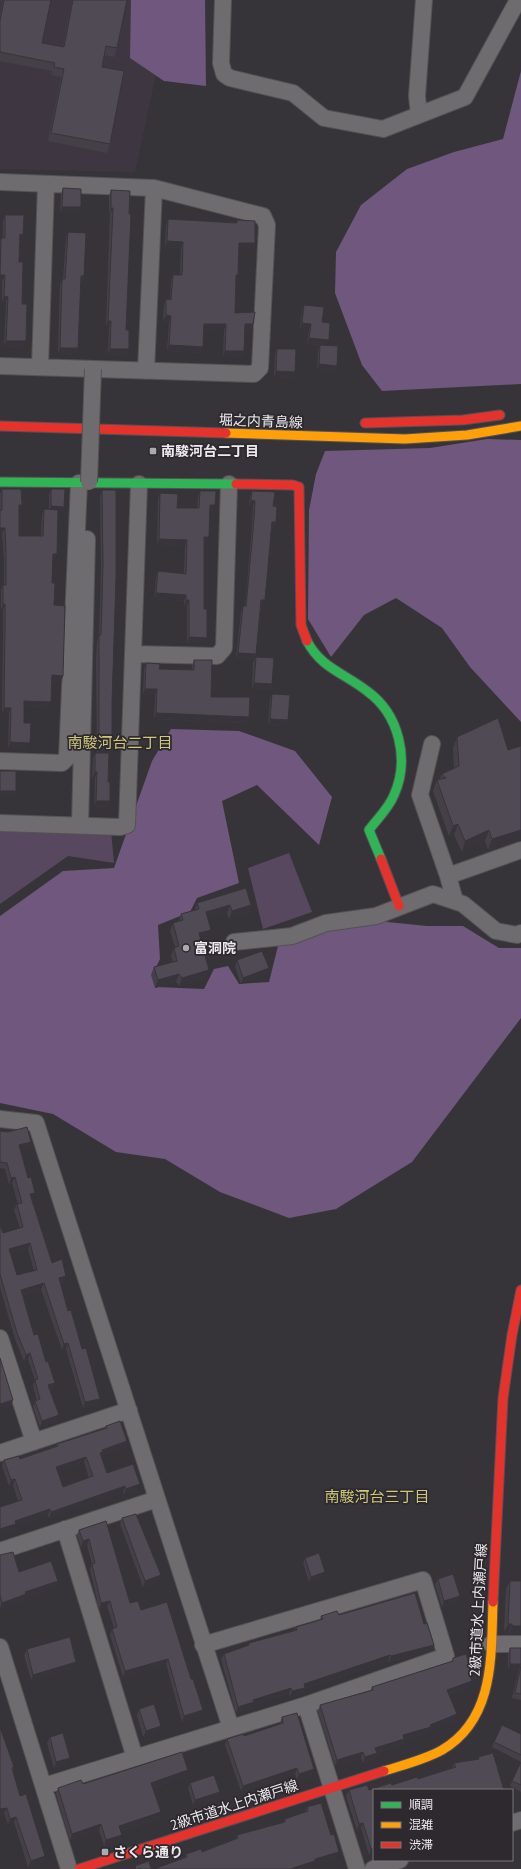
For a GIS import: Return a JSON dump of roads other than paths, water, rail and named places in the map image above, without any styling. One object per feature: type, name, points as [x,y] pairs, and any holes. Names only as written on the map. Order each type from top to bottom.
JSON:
[{"type":"street","points":[[223,0],[221,63],[224,74],[230,78],[293,93],[324,118],[383,129],[466,97],[518,0]]},
{"type":"street","points":[[419,115],[417,96],[424,0]]},
{"type":"street","points":[[0,182],[154,188],[263,216],[267,225],[260,368],[254,374],[0,366]]},
{"type":"street","points":[[40,367],[46,184]]},
{"type":"street","points":[[146,371],[154,188]]},
{"type":"street","points":[[0,761],[62,763],[67,758],[84,482],[93,369]]},
{"type":"street","points":[[79,414],[103,415]]},
{"type":"street","points":[[359,423],[462,420],[506,414]]},
{"type":"street","name":"堀之内青島線","points":[[0,426],[405,439],[467,436],[521,426]]},
{"type":"street","points":[[0,482],[293,485],[299,487],[301,625],[306,642],[315,656],[329,669],[368,691],[384,706],[397,730],[402,753],[401,774],[394,796],[369,830],[399,906]]},
{"type":"street","points":[[80,826],[84,482]]},
{"type":"street","points":[[0,823],[120,827],[127,825],[139,484]]},
{"type":"street","points":[[133,654],[217,656],[224,648],[229,484]]},
{"type":"street","points":[[432,744],[420,795],[455,901]]},
{"type":"street","points":[[448,876],[521,850]]},
{"type":"street","points":[[234,942],[292,936],[326,923],[376,916],[433,894],[463,904],[496,931],[517,935],[521,933]]},
{"type":"street","points":[[0,1119],[36,1122],[203,1645],[231,1728]]},
{"type":"street","name":"2級市道水上内瀬戸線","points":[[79,1869],[436,1754],[457,1740],[477,1715],[485,1698],[490,1674],[503,1398],[512,1335],[521,1290]]},
{"type":"street","points":[[0,1338],[34,1442]]},
{"type":"street","points":[[0,1453],[129,1410]]},
{"type":"street","points":[[0,1551],[157,1499]]},
{"type":"street","points":[[66,1529],[135,1758]]},
{"type":"street","points":[[44,1786],[306,1705],[446,1656],[423,1580],[203,1645]]},
{"type":"street","points":[[491,1644],[521,1644]]},
{"type":"street","points":[[0,1647],[69,1869]]},
{"type":"street","points":[[306,1705],[357,1869]]},
{"type":"street","points":[[373,1869],[397,1861]]},
{"type":"place","name":"南駿河台二丁目","points":[[153,451]]},
{"type":"place","name":"富洞院","points":[[186,948]]},
{"type":"place","name":"さくら通り","points":[[105,1852]]},
{"type":"district","name":"南駿河台二丁目","points":[[120,742]]},
{"type":"district","name":"南駿河台三丁目","points":[[377,1496]]}]
